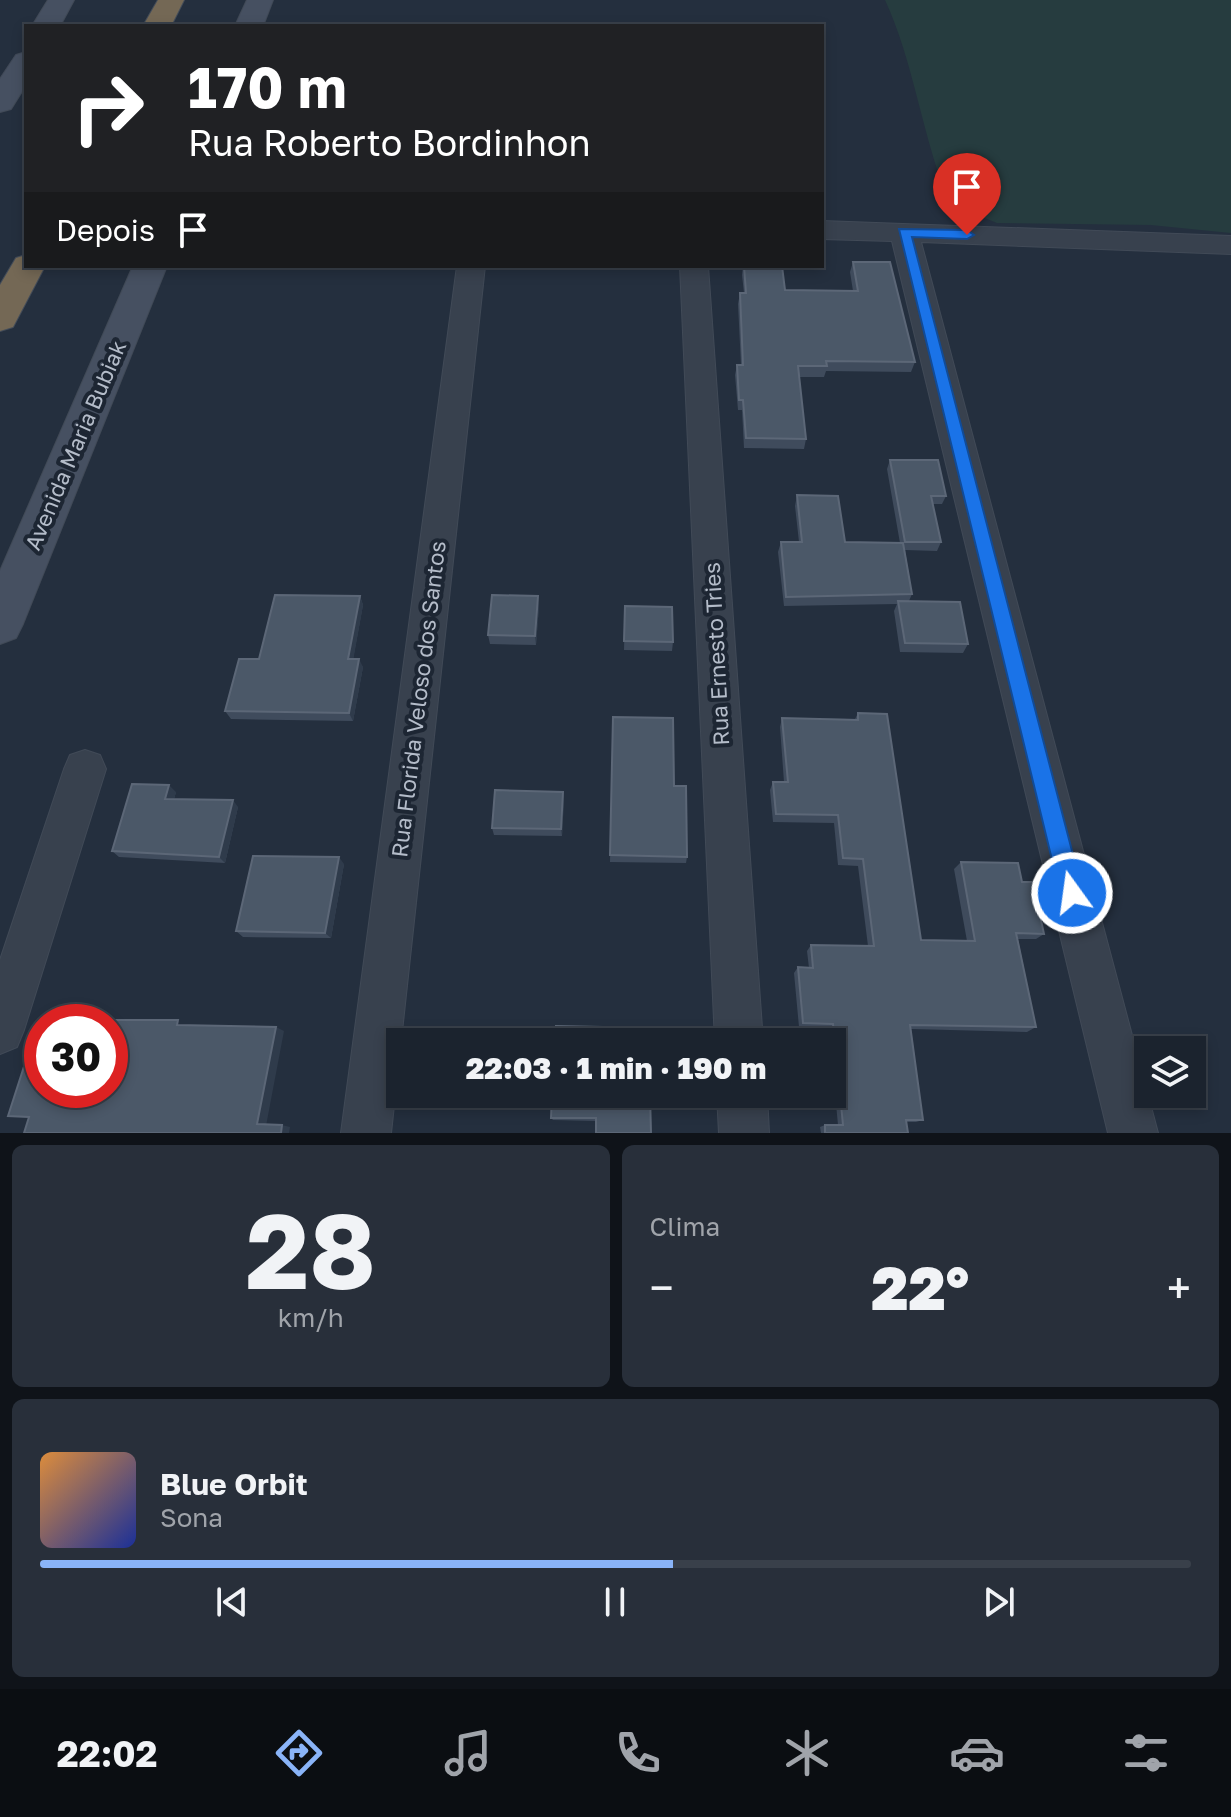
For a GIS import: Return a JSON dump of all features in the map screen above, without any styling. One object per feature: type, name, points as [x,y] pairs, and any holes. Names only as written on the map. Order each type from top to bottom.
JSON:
[{"type":"highway","points":[[158,24],[171,0]]},
{"type":"highway","points":[[0,318],[27,268]]},
{"type":"street","points":[[47,24],[61,0]]},
{"type":"street","points":[[250,24],[260,0]]},
{"type":"street","points":[[0,103],[15,68]]},
{"type":"street","points":[[824,230],[1231,245]]},
{"type":"street","points":[[904,232],[1133,1133]]},
{"type":"street","name":"Avenida Maria Bubiak","points":[[0,624],[149,268]]},
{"type":"street","name":"Rua Florida Veloso dos Santos","points":[[366,1133],[471,268]]},
{"type":"street","name":"Rua Ernesto Tries","points":[[694,268],[738,1028]]},
{"type":"street","points":[[0,1030],[85,769]]},
{"type":"street","points":[[743,1108],[744,1133]]},
{"type":"green space","points":[[885,0],[1231,0],[1231,233],[1151,225],[997,223],[950,204],[932,153],[904,50]]},
{"type":"building","points":[[853,262],[890,262],[915,362],[826,361],[827,366],[798,366],[806,439],[746,438],[737,365],[743,365],[740,293],[746,293],[744,268],[782,268],[785,290],[858,291]]},
{"type":"building","points":[[890,460],[938,460],[946,496],[931,496],[941,542],[905,542]]},
{"type":"building","points":[[797,495],[838,496],[845,542],[903,543],[912,594],[786,597],[781,542],[802,542]]},
{"type":"building","points":[[275,595],[360,596],[348,659],[359,659],[349,713],[225,711],[239,659],[259,659]]},
{"type":"building","points":[[492,595],[538,596],[535,636],[488,635]]},
{"type":"building","points":[[898,601],[960,602],[968,644],[905,643]]},
{"type":"building","points":[[625,606],[672,607],[673,642],[624,641]]},
{"type":"building","points":[[858,713],[887,714],[921,940],[975,941],[961,862],[1018,863],[1022,882],[1033,882],[1044,934],[1016,933],[1036,1027],[910,1025],[923,1120],[906,1120],[908,1133],[825,1133],[825,1125],[843,1125],[841,1108],[846,1108],[846,1028],[833,1028],[833,1024],[803,1023],[798,967],[813,968],[811,945],[874,946],[863,859],[843,858],[838,815],[776,814],[773,782],[788,782],[782,718],[858,720]]},
{"type":"building","points":[[613,717],[673,718],[674,786],[686,786],[687,857],[610,855]]},
{"type":"building","points":[[132,784],[169,785],[165,799],[233,800],[219,857],[112,851]]},
{"type":"building","points":[[495,790],[563,792],[561,829],[492,828]]},
{"type":"building","points":[[253,856],[339,857],[325,933],[236,931]]},
{"type":"building","points":[[128,1020],[178,1020],[177,1025],[276,1027],[257,1124],[282,1125],[281,1133],[24,1133],[29,1117],[8,1116],[24,1066],[24,1108],[128,1108]]},
{"type":"building","points":[[556,1026],[650,1028],[556,1028]]},
{"type":"building","points":[[551,1108],[650,1108],[651,1133],[596,1133],[596,1118],[551,1118]]},
{"type":"route","points":[[967,235],[904,232],[1072,893]]}]
